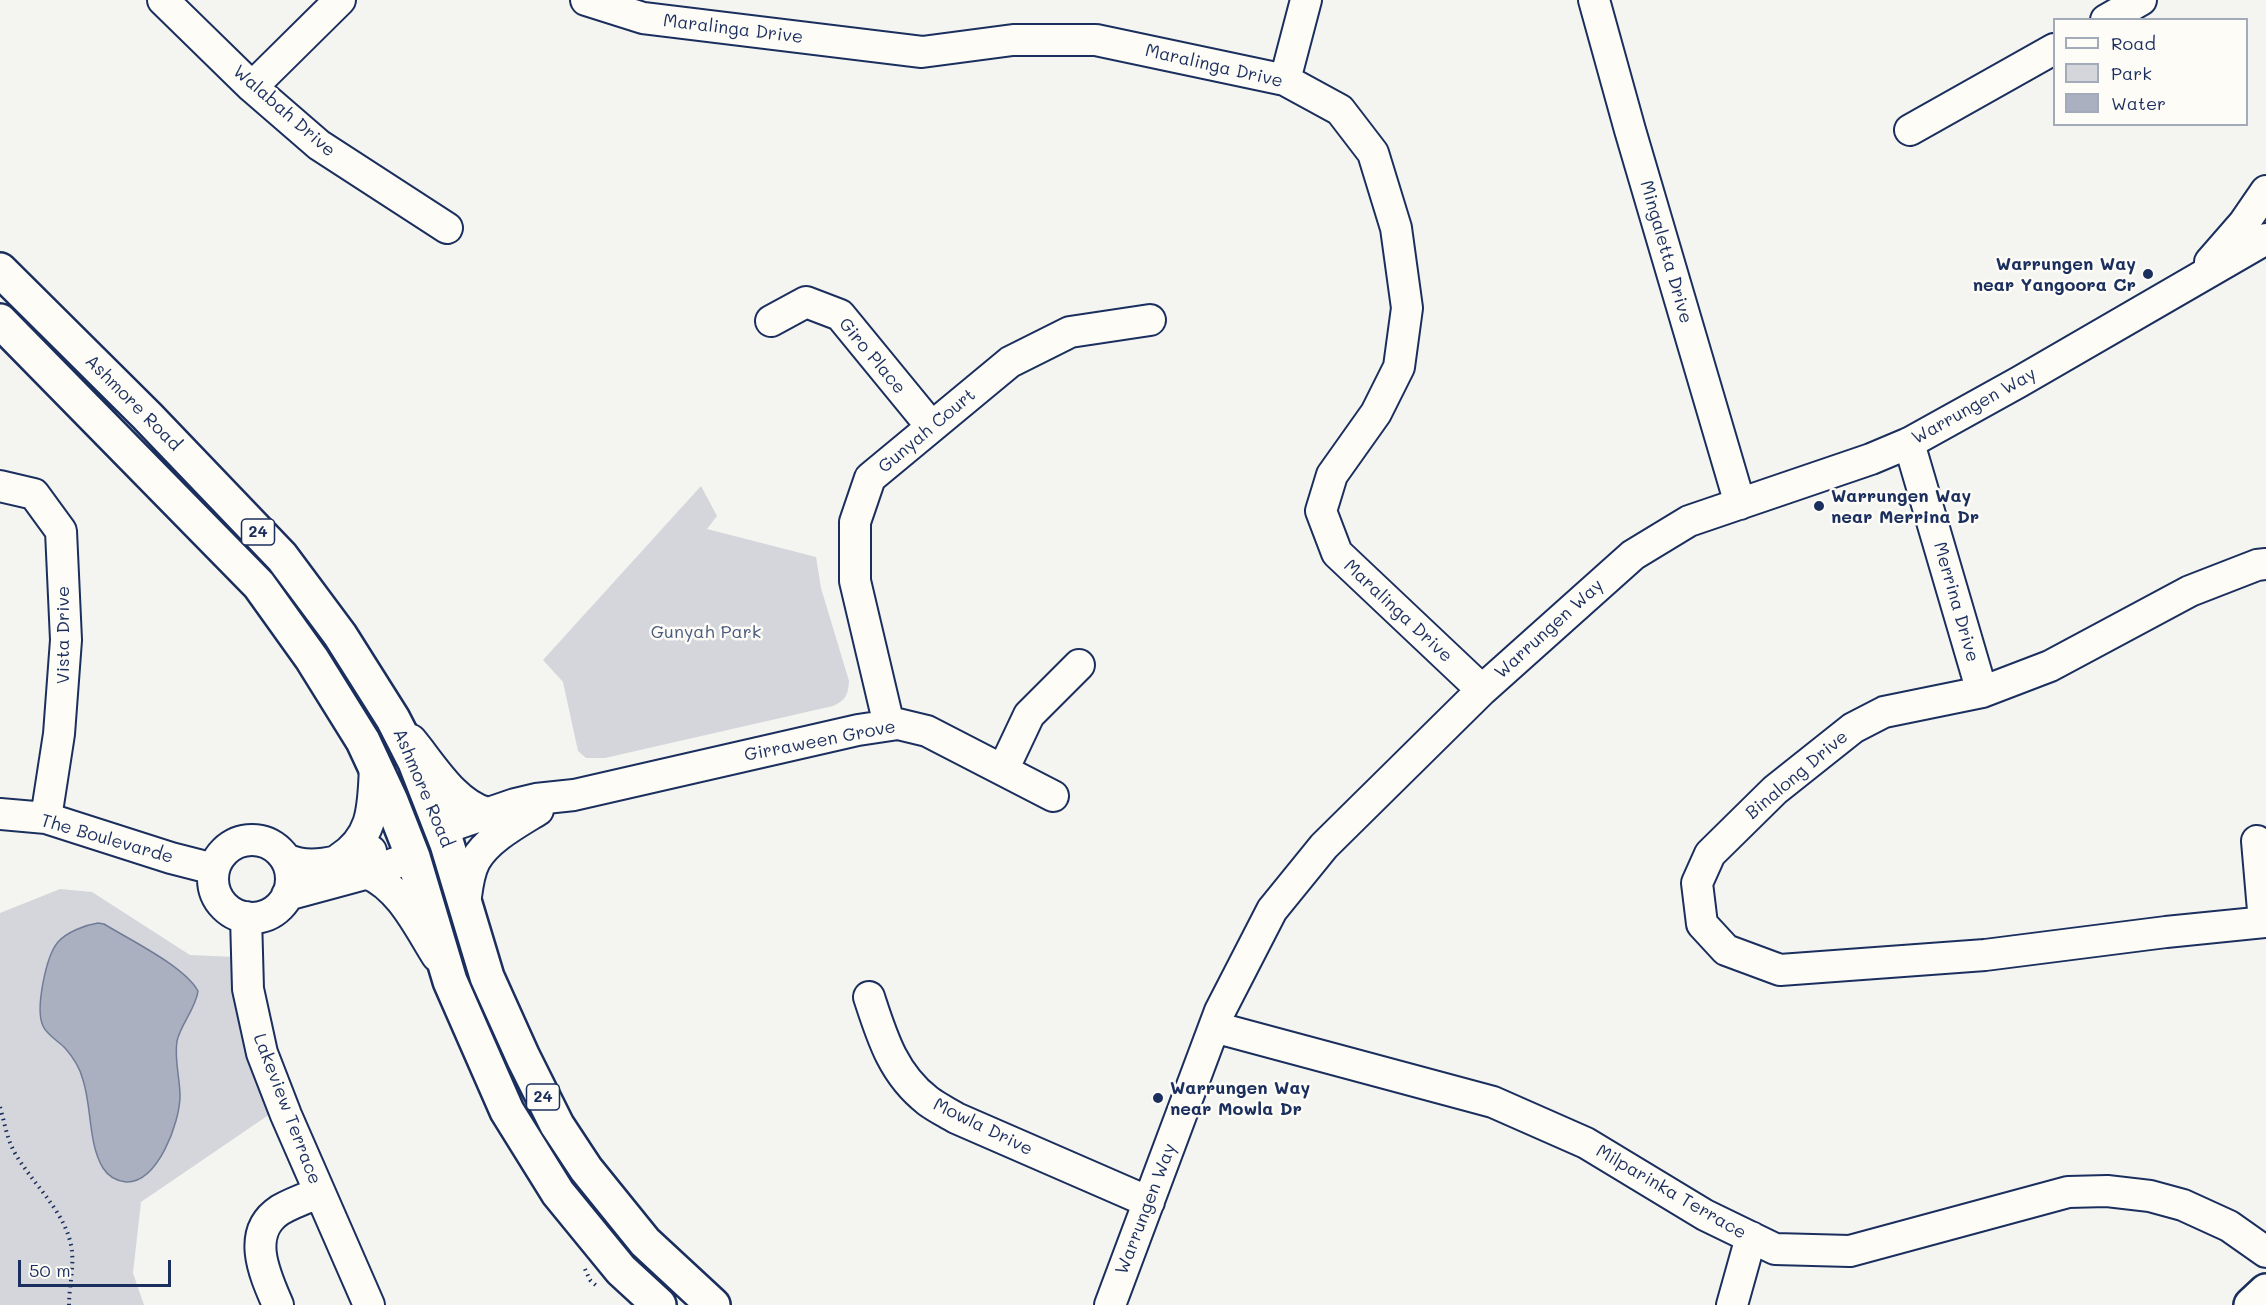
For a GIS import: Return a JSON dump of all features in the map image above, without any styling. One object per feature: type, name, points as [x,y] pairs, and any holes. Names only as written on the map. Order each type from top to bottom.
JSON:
[{"type":"main road","name":"Ashmore Road","points":[[0,270],[147,416],[282,557],[340,635],[393,719],[415,762],[444,837],[487,977],[557,1125],[586,1169],[645,1242],[713,1305]]},
{"type":"main road","name":"Ashmore Road","points":[[0,321],[259,585],[317,668],[363,741],[375,766],[410,849],[448,974],[507,1111],[558,1193],[621,1270],[659,1305]]},
{"type":"main road","points":[[410,849],[444,837]]},
{"type":"main road","points":[[2251,1305],[2266,1291]]},
{"type":"street","name":"Walabah Drive","points":[[163,0],[252,87],[319,145],[447,228]]},
{"type":"street","points":[[252,87],[340,0]]},
{"type":"street","name":"Maralinga Drive","points":[[586,0],[643,18],[922,52],[1013,40],[1096,40],[1285,80],[1340,110],[1373,153],[1396,228],[1407,308],[1399,367],[1376,413],[1332,475],[1321,511],[1337,553],[1482,690]]},
{"type":"street","points":[[1285,80],[1306,0]]},
{"type":"street","name":"Mingaletta Drive","points":[[1594,0],[1740,504]]},
{"type":"street","points":[[2110,18],[2141,0]]},
{"type":"street","points":[[1910,130],[2053,50]]},
{"type":"street","points":[[2192,282],[2244,223],[2266,191]]},
{"type":"street","name":"Warrungen Way","points":[[1110,1305],[1220,1011],[1272,910],[1324,846],[1482,690],[1633,555],[1689,521],[1871,459],[1909,443],[2019,382],[2266,238]]},
{"type":"street","name":"Giro Place","points":[[771,321],[806,302],[840,315],[931,426]]},
{"type":"street","name":"Gunyah Court","points":[[889,725],[855,581],[855,522],[870,478],[1010,362],[1070,332],[1150,320]]},
{"type":"street","name":"Merrina Drive","points":[[1909,443],[1982,692]]},
{"type":"street","name":"Vista Drive","points":[[0,486],[34,494],[61,531],[66,640],[59,734],[46,818]]},
{"type":"street","name":"Binalong Drive","points":[[2265,922],[1985,955],[1780,970],[1726,950],[1702,924],[1697,883],[1710,854],[1775,790],[1853,728],[1884,712],[1982,692],[2050,666],[2190,591],[2266,564]]},
{"type":"street","points":[[1003,770],[1029,715],[1079,665]]},
{"type":"street","points":[[393,719],[451,788],[473,808],[487,813]]},
{"type":"street","name":"Girraween Grove","points":[[444,837],[487,813],[530,800],[574,795],[849,732],[889,725],[906,725],[927,731],[1053,796]]},
{"type":"street","points":[[336,861],[357,843],[369,825],[373,808],[375,766]]},
{"type":"street","name":"Girraween Grove","points":[[444,837],[538,810],[574,795]]},
{"type":"street","points":[[465,904],[472,870],[479,855],[504,833],[538,810]]},
{"type":"street","name":"The Boulevarde","points":[[0,814],[46,818],[171,858],[214,869]]},
{"type":"street","points":[[286,859],[291,881],[287,896],[279,907],[267,915],[246,917],[231,912],[219,900],[213,885],[214,869],[220,856],[230,846],[251,839],[271,844],[286,859],[299,864],[311,865],[410,849]]},
{"type":"street","points":[[2257,841],[2265,922]]},
{"type":"street","points":[[287,896],[367,873],[410,849]]},
{"type":"street","points":[[367,873],[379,879],[396,893],[448,974]]},
{"type":"street","name":"Lakeview Terrace","points":[[246,917],[248,989],[257,1037],[268,1072],[369,1305]]},
{"type":"street","name":"Mowla Drive","points":[[869,997],[891,1059],[927,1101],[956,1118],[1149,1202]]},
{"type":"street","name":"Milparinka Terrace","points":[[1214,1027],[1492,1102],[1586,1143],[1705,1215],[1775,1249],[1850,1251],[2068,1192],[2107,1191],[2150,1196],[2183,1205],[2229,1226],[2266,1252]]},
{"type":"street","name":"Lakeview Terrace","points":[[278,1305],[261,1257],[262,1233],[269,1221],[281,1210],[319,1193]]},
{"type":"street","points":[[1732,1305],[1751,1237]]},
{"type":"path","points":[[0,1107],[9,1140],[16,1154],[54,1208],[68,1233],[72,1249],[69,1305]]},
{"type":"green space","name":"Gunyah Park","points":[[701,486],[717,516],[707,529],[816,557],[821,588],[849,681],[847,693],[841,702],[833,706],[605,758],[586,758],[578,751],[563,682],[543,660]]},
{"type":"green space","points":[[60,889],[92,892],[190,955],[235,957],[273,1112],[141,1202],[133,1273],[144,1305],[0,1305],[0,913]]},
{"type":"water","points":[[98,923],[104,924],[169,963],[181,972],[198,991],[177,1041],[180,1096],[171,1135],[165,1149],[148,1173],[138,1180],[126,1182],[113,1178],[103,1168],[92,1137],[86,1091],[80,1071],[68,1051],[45,1029],[41,1018],[43,983],[49,959],[58,942],[71,932]]},
{"type":"place","name":"Warrungen Way near Yangoora Cr","points":[[2148,274]]},
{"type":"place","name":"Warrungen Way near Merrina Dr","points":[[1819,506]]},
{"type":"place","name":"Warrungen Way near Mowla Dr","points":[[1158,1098]]}]
